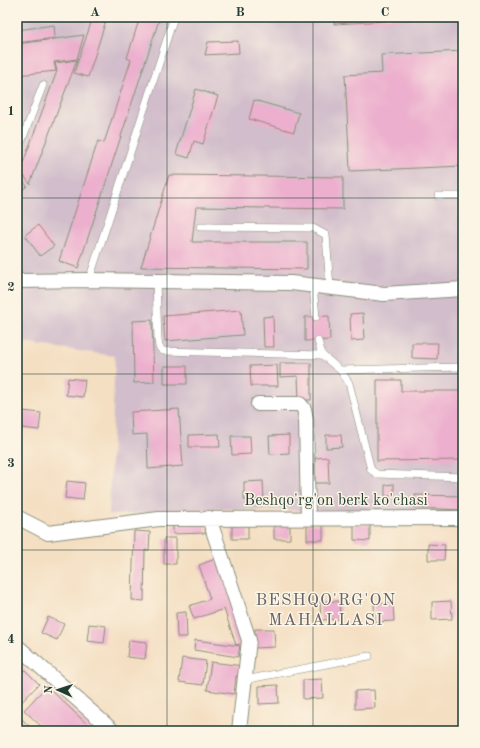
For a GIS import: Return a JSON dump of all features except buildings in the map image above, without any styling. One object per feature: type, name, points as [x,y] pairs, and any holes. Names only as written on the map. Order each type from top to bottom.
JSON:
[{"type":"street","points":[[18,282],[89,280],[291,283],[384,294],[463,289]]},
{"type":"street","points":[[258,404],[300,404],[304,409],[306,419],[308,518]]},
{"type":"street","name":"Beshqo'rg'on berk ko'chasi","points":[[17,517],[48,533],[159,519],[463,518]]},
{"type":"street","points":[[209,518],[249,640],[240,731]]},
{"type":"street","points":[[17,646],[113,731]]},
{"type":"lane","points":[[89,280],[174,17]]},
{"type":"lane","points":[[17,149],[22,140],[43,85]]},
{"type":"lane","points":[[438,196],[463,196]]},
{"type":"lane","points":[[200,227],[313,228],[320,231],[326,235],[330,288]]},
{"type":"lane","points":[[156,281],[158,340],[159,347],[163,351],[322,355]]},
{"type":"lane","points":[[313,286],[316,317]]},
{"type":"lane","points":[[318,340],[322,355],[340,370],[349,383],[371,470],[377,474],[463,477]]},
{"type":"lane","points":[[340,370],[463,367]]},
{"type":"lane","points":[[244,680],[370,656]]},
{"type":"shaded area","points":[[17,17],[463,17],[463,513],[214,509],[109,515],[115,356],[17,342],[17,315],[22,280],[17,274]]},
{"type":"district","name":"BESHQO'RG'ON MAHALLASI","points":[[326,610]]}]
